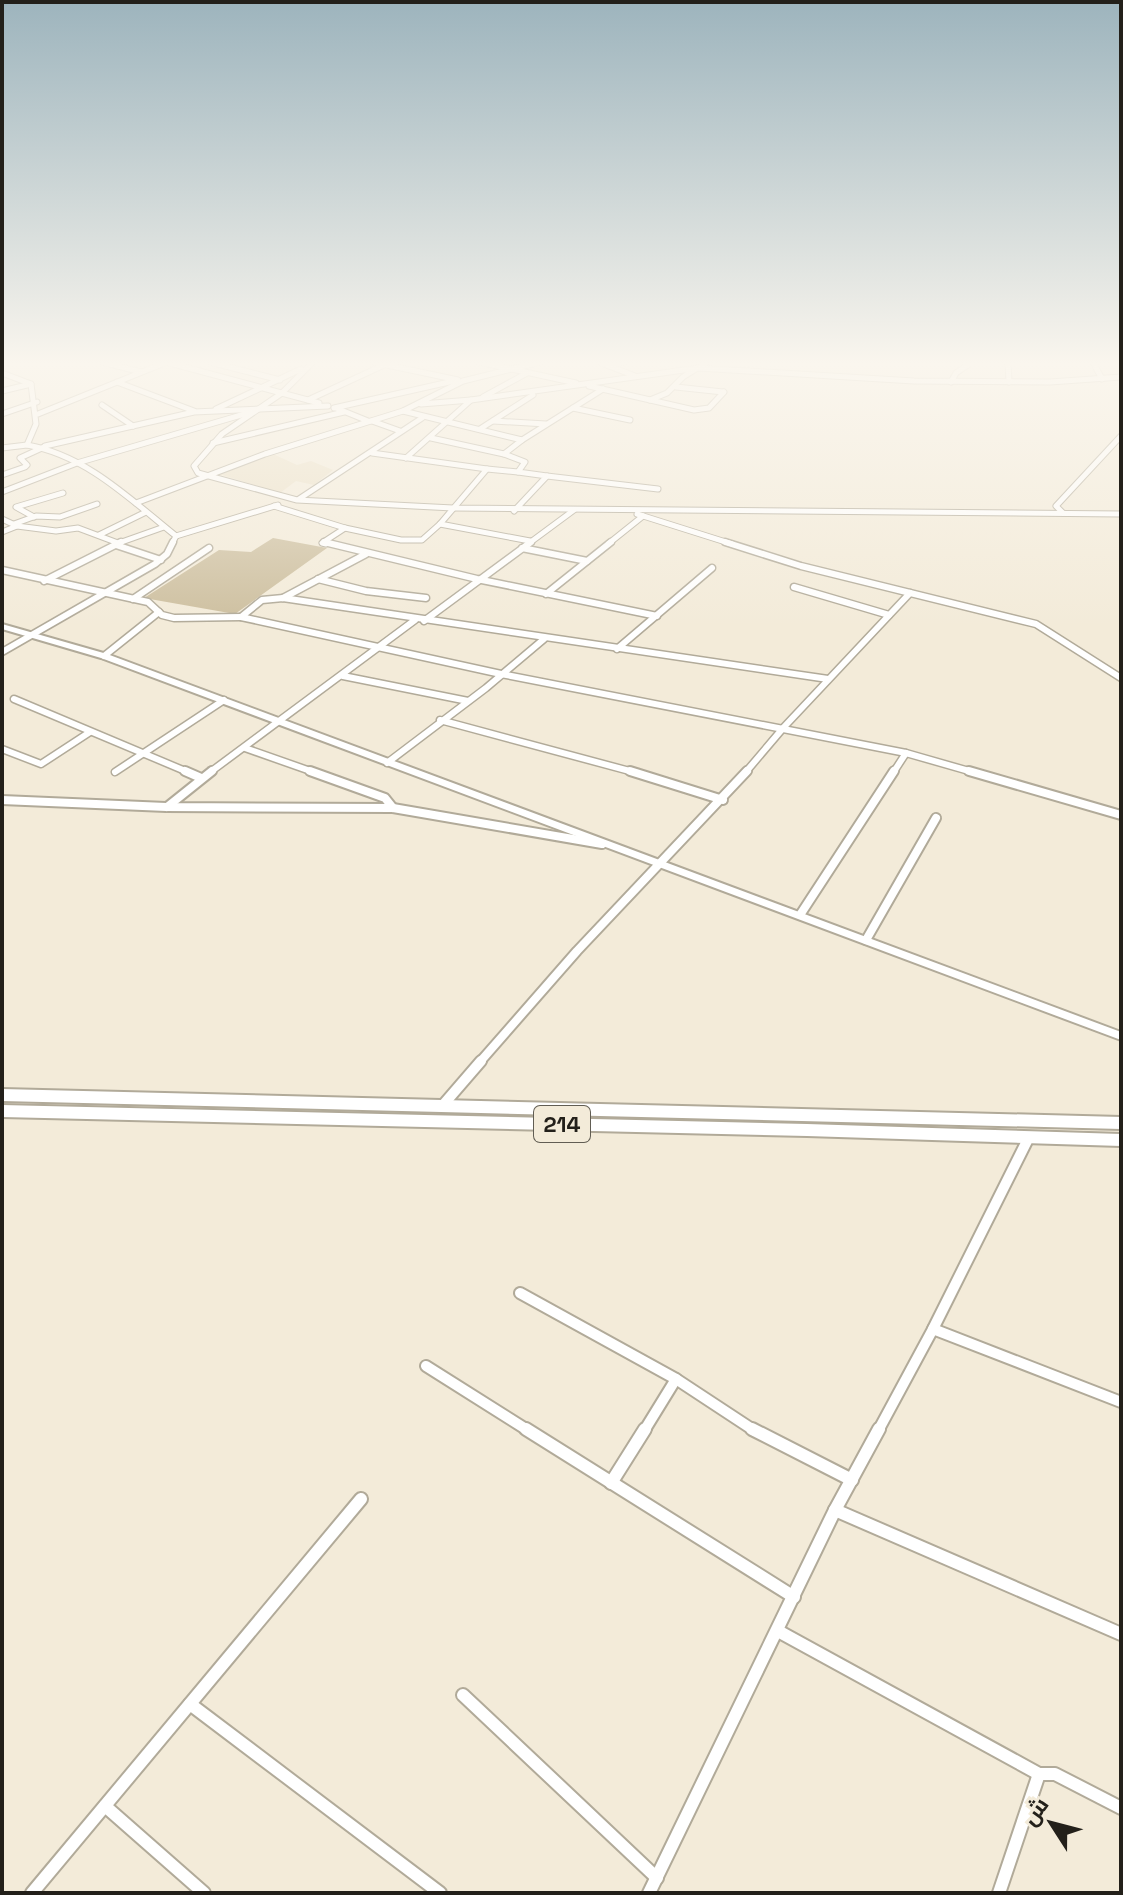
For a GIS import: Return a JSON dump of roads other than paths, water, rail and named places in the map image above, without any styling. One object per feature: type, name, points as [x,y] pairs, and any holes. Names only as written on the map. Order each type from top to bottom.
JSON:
[{"type":"highway","name":"214","points":[[2,1095],[1121,1123]]},
{"type":"highway","name":"214","points":[[2,1111],[793,1129],[1121,1140]]},
{"type":"street","points":[[2,475],[25,467],[27,465],[20,458],[35,450]]},
{"type":"street","points":[[50,450],[77,463],[136,503],[176,536]]},
{"type":"street","points":[[2,492],[77,463],[120,450]]},
{"type":"street","points":[[207,450],[194,466],[198,473],[297,500],[514,511],[1121,514]]},
{"type":"street","points":[[136,503],[282,450]]},
{"type":"street","points":[[2,652],[161,560],[176,536],[297,500],[375,450]]},
{"type":"street","points":[[406,458],[415,450]]},
{"type":"street","points":[[488,450],[525,462],[518,472]]},
{"type":"street","points":[[504,454],[509,450]]},
{"type":"street","points":[[1064,513],[1056,506],[1108,450]]},
{"type":"street","points":[[372,453],[658,489]]},
{"type":"street","points":[[274,506],[345,528],[422,540],[440,524],[487,469]]},
{"type":"street","points":[[514,511],[547,476]]},
{"type":"street","points":[[34,517],[16,507],[63,493]]},
{"type":"street","points":[[2,532],[34,517],[60,517],[97,504]]},
{"type":"street","points":[[166,807],[201,778],[343,676],[376,647],[420,620],[574,510]]},
{"type":"street","points":[[627,511],[801,566],[1036,624],[1121,678]]},
{"type":"street","points":[[99,535],[146,512]]},
{"type":"street","points":[[546,594],[643,516]]},
{"type":"street","points":[[2,519],[15,526],[56,531],[73,527],[161,560]]},
{"type":"street","points":[[440,524],[530,541]]},
{"type":"street","points":[[44,581],[117,544],[164,527]]},
{"type":"street","points":[[345,528],[322,543],[657,616]]},
{"type":"street","points":[[133,599],[209,548]]},
{"type":"street","points":[[522,548],[587,561]]},
{"type":"street","points":[[283,598],[366,554]]},
{"type":"street","points":[[617,649],[712,568]]},
{"type":"street","points":[[4,572],[148,602],[159,612],[174,618],[241,617],[501,674],[906,753],[1121,815]]},
{"type":"street","points":[[318,579],[370,591],[426,598]]},
{"type":"street","points":[[794,587],[889,615]]},
{"type":"street","points":[[443,1105],[556,974],[723,800],[784,727],[910,593]]},
{"type":"street","points":[[241,617],[262,600],[283,598],[828,679]]},
{"type":"street","points":[[104,656],[159,612]]},
{"type":"street","points":[[2,626],[104,656],[1121,1036]]},
{"type":"street","points":[[387,763],[544,639]]},
{"type":"street","points":[[343,676],[468,701]]},
{"type":"street","points":[[14,699],[201,778]]},
{"type":"street","points":[[115,772],[224,700]]},
{"type":"street","points":[[440,720],[692,788],[723,800]]},
{"type":"street","points":[[2,749],[41,764],[90,732]]},
{"type":"street","points":[[245,748],[385,798],[393,808]]},
{"type":"street","points":[[800,915],[906,753]]},
{"type":"street","points":[[2,800],[166,807],[393,808],[602,844]]},
{"type":"street","points":[[866,940],[936,818]]},
{"type":"street","points":[[649,1893],[835,1510],[933,1329],[1028,1139]]},
{"type":"street","points":[[520,1293],[676,1379],[746,1426],[852,1480]]},
{"type":"street","points":[[933,1329],[1121,1402]]},
{"type":"street","points":[[426,1366],[794,1597]]},
{"type":"street","points":[[611,1483],[676,1379]]},
{"type":"street","points":[[32,1893],[361,1499]]},
{"type":"street","points":[[835,1510],[1121,1634]]},
{"type":"street","points":[[778,1631],[1039,1774],[1055,1774],[1121,1808]]},
{"type":"street","points":[[463,1695],[657,1878]]},
{"type":"street","points":[[190,1704],[440,1893]]},
{"type":"street","points":[[999,1893],[1039,1774]]},
{"type":"street","points":[[105,1806],[204,1893]]}]
